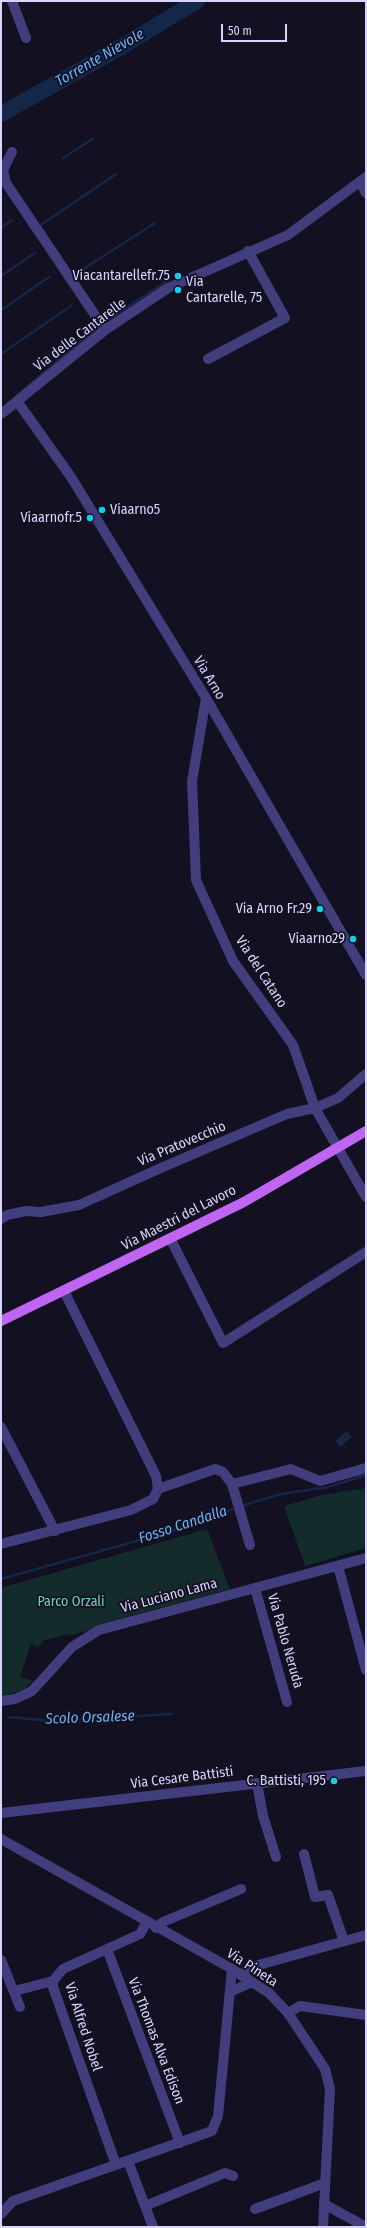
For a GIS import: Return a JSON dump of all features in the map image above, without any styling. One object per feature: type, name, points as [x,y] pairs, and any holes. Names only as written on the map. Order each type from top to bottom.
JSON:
[{"type":"main road","name":"Via Maestri del Lavoro","points":[[1,1321],[244,1202],[337,1146],[366,1131]]},
{"type":"street","points":[[12,1],[26,38]]},
{"type":"street","points":[[12,152],[3,170],[6,183],[105,330]]},
{"type":"street","points":[[363,179],[366,193]]},
{"type":"street","name":"Via delle Cantarelle","points":[[1,414],[105,330],[168,288],[248,251],[288,235],[363,179]]},
{"type":"street","points":[[208,359],[285,318],[248,251]]},
{"type":"street","name":"Via Arno","points":[[17,401],[72,478],[206,698],[366,975]]},
{"type":"street","name":"Via del Catano","points":[[206,698],[192,782],[196,880],[233,961],[293,1045],[315,1108],[366,1197]]},
{"type":"street","name":"Via Pratovecchio","points":[[1,1219],[8,1215],[26,1211],[41,1212],[79,1206],[163,1167],[287,1114],[315,1108],[338,1098],[366,1074]]},
{"type":"street","points":[[170,1238],[223,1343],[366,1252]]},
{"type":"street","points":[[64,1291],[156,1476],[158,1489]]},
{"type":"street","points":[[1,1427],[55,1531]]},
{"type":"street","points":[[233,1486],[290,1469],[320,1481],[366,1468]]},
{"type":"street","points":[[1,1544],[55,1531],[138,1507],[152,1499],[158,1489],[215,1469],[223,1472],[233,1486],[250,1545]]},
{"type":"street","name":"Via Luciano Lama","points":[[1,1702],[15,1699],[32,1691],[72,1647],[99,1630],[366,1558]]},
{"type":"street","points":[[338,1566],[366,1670]]},
{"type":"street","name":"Via Pablo Neruda","points":[[255,1588],[287,1702]]},
{"type":"street","name":"Via Cesare Battisti","points":[[1,1813],[257,1783],[366,1772]]},
{"type":"street","points":[[257,1783],[263,1816],[276,1857]]},
{"type":"street","name":"Via Pineta","points":[[1,1840],[156,1928],[232,1969],[269,1993],[288,2013],[325,2068],[330,2089],[323,2227]]},
{"type":"street","points":[[304,1854],[315,1897],[328,1894],[344,1941]]},
{"type":"street","points":[[156,1928],[163,1922],[241,1889]]},
{"type":"street","name":"Via Alfred Nobel","points":[[116,2165],[53,1987],[53,1981],[63,1969],[140,1934],[147,1922]]},
{"type":"street","points":[[242,1976],[248,1968],[366,1935]]},
{"type":"street","name":"Via Thomas Alva Edison","points":[[107,1949],[180,2143]]},
{"type":"street","points":[[1,1960],[20,2007]]},
{"type":"street","points":[[1,2214],[13,2201],[212,2131],[218,2116],[232,1969]]},
{"type":"street","points":[[14,1992],[53,1981]]},
{"type":"street","points":[[230,1992],[252,1982]]},
{"type":"street","points":[[288,2013],[300,2006],[366,2015]]},
{"type":"street","points":[[128,2161],[153,2227]]},
{"type":"street","points":[[145,2206],[225,2173],[233,2176]]},
{"type":"street","points":[[255,2209],[325,2183]]},
{"type":"street","points":[[324,2204],[366,2227]]},
{"type":"green space","points":[[366,1488],[366,1548],[305,1566],[284,1506],[322,1495]]},
{"type":"green space","name":"Parco Orzali","points":[[207,1529],[230,1589],[126,1617],[69,1636],[68,1634],[42,1641],[43,1642],[38,1647],[31,1644],[20,1677],[34,1681],[22,1690],[1,1697],[1,1588]]},
{"type":"water","points":[[347,1431],[352,1437],[340,1447],[335,1441]]},
{"type":"waterway","name":"Torrente Nievole","points":[[1,114],[123,46],[197,1]]},
{"type":"waterway","points":[[63,158],[94,138]]},
{"type":"waterway","points":[[39,226],[116,174]]},
{"type":"waterway","points":[[1,228],[12,220]]},
{"type":"waterway","points":[[74,275],[155,223]]},
{"type":"waterway","points":[[1,276],[35,253]]},
{"type":"waterway","points":[[1,310],[49,277]]},
{"type":"waterway","points":[[106,321],[170,279]]},
{"type":"waterway","points":[[1,354],[71,306]]},
{"type":"waterway","points":[[15,397],[96,329]]},
{"type":"waterway","name":"Fosso Candalla","points":[[241,1506],[281,1494],[328,1487],[366,1475]]},
{"type":"waterway","name":"Fosso Candalla","points":[[1,1579],[172,1531],[236,1508]]},
{"type":"waterway","name":"Scolo Orsalese","points":[[8,1717],[51,1721],[172,1714]]},
{"type":"place","name":"Viacantarellefr.75","points":[[178,276]]},
{"type":"place","name":"Via Cantarelle, 75","points":[[178,290]]},
{"type":"place","name":"Viaarno5","points":[[102,510]]},
{"type":"place","name":"Viaarnofr.5","points":[[90,518]]},
{"type":"place","name":"Via Arno Fr.29","points":[[320,909]]},
{"type":"place","name":"Viaarno29","points":[[353,939]]},
{"type":"place","name":"C. Battisti, 195","points":[[334,1781]]}]
